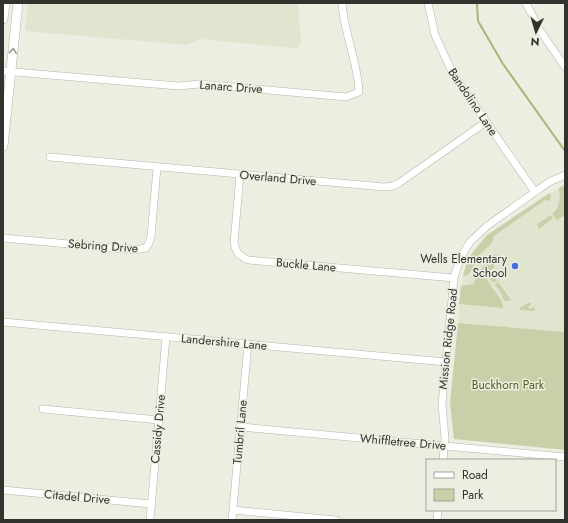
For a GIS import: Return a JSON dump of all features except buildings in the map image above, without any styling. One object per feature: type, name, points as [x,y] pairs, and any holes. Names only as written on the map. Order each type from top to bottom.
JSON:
[{"type":"main road","points":[[3,19],[4,3]]},
{"type":"main road","points":[[3,146],[7,72],[18,3]]},
{"type":"street","name":"Lanarc Drive","points":[[7,72],[178,86],[200,84],[346,97],[359,92],[359,79],[345,26],[342,3]]},
{"type":"street","name":"Bandolino Lane","points":[[428,3],[435,35],[453,74],[535,192]]},
{"type":"street","points":[[526,3],[539,29],[565,66]]},
{"type":"street","name":"Overland Drive","points":[[50,157],[157,168],[384,187],[393,186],[486,122]]},
{"type":"street","name":"Sebring Drive","points":[[3,238],[135,250],[146,248],[151,236],[157,168]]},
{"type":"street","name":"Buckle Lane","points":[[240,175],[234,243],[238,254],[242,257],[257,260],[454,278]]},
{"type":"street","name":"Mission Ridge Road","points":[[443,459],[442,404],[454,278],[460,258],[470,242],[487,226],[549,182],[565,175]]},
{"type":"street","name":"Landershire Lane","points":[[3,322],[446,362]]},
{"type":"street","name":"Cassidy Drive","points":[[150,520],[166,337]]},
{"type":"street","name":"Tumbril Lane","points":[[232,520],[248,344]]},
{"type":"street","points":[[43,409],[159,420]]},
{"type":"street","name":"Whiffletree Drive","points":[[241,427],[565,457]]},
{"type":"street","name":"Citadel Drive","points":[[3,490],[151,504]]},
{"type":"street","points":[[233,510],[336,520]]},
{"type":"shaded area","points":[[28,3],[298,3],[301,43],[298,47],[293,48],[200,39],[187,45],[25,31]]},
{"type":"shaded area","name":"Wells Elementary School","points":[[565,185],[565,332],[458,323],[463,274],[469,257],[487,235],[545,195]]},
{"type":"green space","points":[[565,185],[565,215],[557,220],[552,214],[557,208],[560,199],[559,188]]},
{"type":"green space","points":[[550,193],[551,198],[549,201],[545,200],[494,236],[492,243],[477,257],[469,274],[465,276],[463,275],[469,257],[487,235]]},
{"type":"green space","points":[[551,215],[553,218],[539,229],[537,224]]},
{"type":"green space","points":[[495,254],[498,256],[491,261],[495,267],[490,271],[497,281],[493,282],[480,271],[488,259]]},
{"type":"green space","points":[[479,274],[487,279],[499,297],[503,308],[459,304],[461,286],[473,284]]},
{"type":"green space","points":[[498,282],[511,300],[504,301],[502,294],[495,285]]},
{"type":"green space","points":[[530,302],[531,304],[528,307],[530,309],[533,307],[535,309],[534,311],[520,310],[519,308]]},
{"type":"green space","name":"Buckhorn Park","points":[[458,323],[565,332],[565,450],[454,439],[450,403]]},
{"type":"waterway","points":[[477,3],[478,21],[503,64],[565,151]]},
{"type":"place","name":"Wells Elementary School","points":[[515,266]]}]
